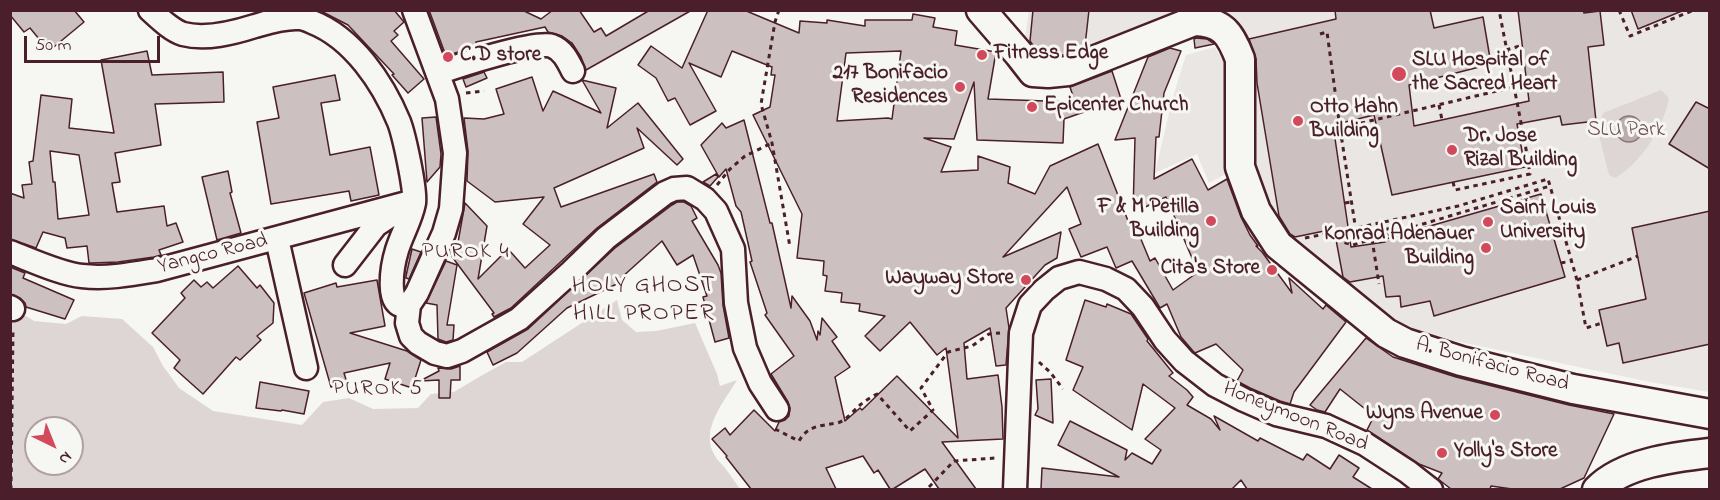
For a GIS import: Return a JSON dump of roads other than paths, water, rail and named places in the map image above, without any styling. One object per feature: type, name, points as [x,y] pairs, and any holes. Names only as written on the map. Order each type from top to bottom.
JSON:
[{"type":"main road","name":"A. Bonifacio Road","points":[[981,10],[1033,72],[1048,73],[1068,71],[1194,21],[1216,24],[1224,29],[1234,43],[1240,59],[1240,167],[1256,211],[1278,244],[1386,333],[1405,343],[1461,361],[1573,388],[1710,414]]},
{"type":"main road","points":[[1597,489],[1614,477],[1636,467],[1660,460],[1710,453]]},
{"type":"street","points":[[150,10],[165,23],[182,33],[197,36],[238,32],[277,19],[301,18],[323,26],[343,41],[363,62],[390,102],[400,126],[408,160],[414,201],[397,251],[392,284],[393,298],[398,304],[403,306],[409,304]]},
{"type":"street","points":[[414,10],[447,99],[455,153],[451,209],[444,233],[417,294],[409,304],[407,323],[411,336],[435,353],[447,356],[462,351],[496,333],[519,319],[606,238],[665,193],[674,189],[687,188],[705,199],[716,211],[733,249],[736,303],[745,348],[760,383],[777,409]]},
{"type":"street","points":[[438,73],[482,58],[545,44],[555,47],[565,56],[573,71]]},
{"type":"street","points":[[345,265],[376,225],[414,201]]},
{"type":"street","name":"Yangco Road","points":[[10,252],[64,272],[83,276],[116,276],[157,270],[414,201]]},
{"type":"street","points":[[277,238],[306,368]]},
{"type":"street","name":"Honeymoon Road","points":[[1015,489],[1021,333],[1030,305],[1044,290],[1059,278],[1079,272],[1106,279],[1126,289],[1143,307],[1171,347],[1197,373],[1215,385],[1276,414],[1326,426],[1365,444],[1431,489]]},
{"type":"place","name":"Fitness Edge","points":[[982,55]]},
{"type":"place","name":"C.D store","points":[[448,57]]},
{"type":"place","name":"SLU Hospital of the Sacred Heart","points":[[1399,74]]},
{"type":"place","name":"217 Bonifacio Residences","points":[[960,87]]},
{"type":"place","name":"Epicenter Church","points":[[1032,107]]},
{"type":"place","name":"Otto Hahn Building","points":[[1298,121]]},
{"type":"place","name":"Dr. Jose Rizal Building","points":[[1452,150]]},
{"type":"place","name":"F & M Petilla Building","points":[[1211,221]]},
{"type":"place","name":"Saint Louis University","points":[[1488,222]]},
{"type":"place","name":"Konrad Adenauer Building","points":[[1486,248]]},
{"type":"place","name":"Cita's Store","points":[[1272,270]]},
{"type":"place","name":"Wayway Store","points":[[1026,280]]},
{"type":"place","name":"Wyns Avenue","points":[[1495,415]]},
{"type":"place","name":"Yolly's Store","points":[[1442,453]]},
{"type":"district","name":"PUROK 4","points":[[466,253]]},
{"type":"district","name":"HOLY GHOST HILL PROPER","points":[[644,301]]},
{"type":"district","name":"PUROK 5","points":[[378,390]]},
{"type":"park label","name":"SLU Park","points":[[1626,132]]}]
